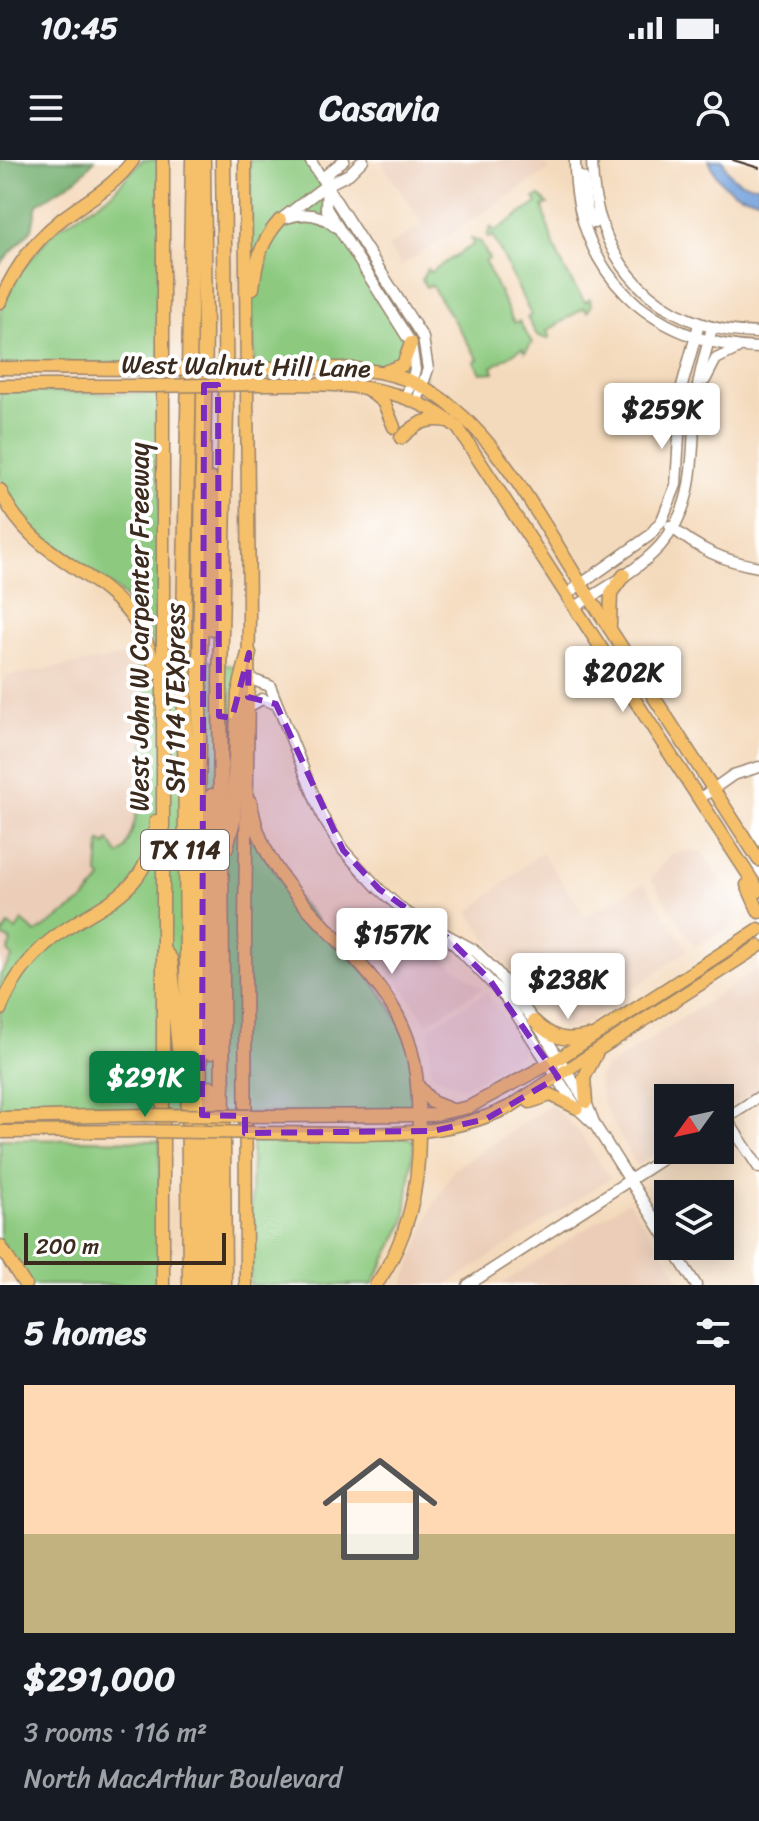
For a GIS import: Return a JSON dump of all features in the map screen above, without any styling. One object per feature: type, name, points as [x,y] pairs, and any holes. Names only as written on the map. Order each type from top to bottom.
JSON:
[{"type":"highway","name":"West John W Carpenter Freeway","points":[[190,1285],[184,672],[193,160]]},
{"type":"highway","name":"SH 114 TEXpress","points":[[201,1285],[198,809],[205,278],[203,160]]},
{"type":"highway","name":"SH 114 TEXpress","points":[[212,160],[210,1025],[214,1285]]},
{"type":"highway","name":"TX 114","points":[[223,160],[226,411],[222,858],[224,1285]]},
{"type":"highway","points":[[186,452],[195,398],[205,278]]},
{"type":"highway","points":[[212,359],[218,370],[217,488],[223,507]]},
{"type":"highway","points":[[222,858],[233,821],[239,693],[249,653]]},
{"type":"highway","points":[[184,672],[198,809]]},
{"type":"highway","points":[[164,952],[170,959],[179,1045],[184,1177],[191,1219]]},
{"type":"main road","points":[[0,302],[15,272],[40,239],[108,189],[133,160]]},
{"type":"main road","name":"West John W Carpenter Freeway","points":[[163,160],[163,1285]]},
{"type":"main road","points":[[245,160],[249,653],[246,1285]]},
{"type":"main road","points":[[246,339],[256,261],[265,240],[280,220]]},
{"type":"main road","points":[[372,373],[392,371],[403,365],[411,343]]},
{"type":"main road","name":"West Walnut Hill Lane","points":[[0,368],[347,368],[418,385],[455,408],[482,434],[759,860]]},
{"type":"main road","name":"West Walnut Hill Lane","points":[[0,386],[363,386],[412,399],[451,423],[492,476],[759,891]]},
{"type":"main road","points":[[363,386],[384,403],[397,432],[424,420],[451,423]]},
{"type":"main road","points":[[0,490],[26,531],[49,552],[104,586],[134,617],[152,657],[161,714]]},
{"type":"main road","points":[[616,639],[611,626],[609,599],[624,575]]},
{"type":"main road","points":[[0,1010],[17,977],[46,944],[117,899],[137,875],[155,833],[158,758],[163,738]]},
{"type":"main road","points":[[247,768],[252,810],[271,860],[393,1009],[413,1053],[419,1087],[419,1162],[410,1218],[398,1249],[376,1285]]},
{"type":"main road","points":[[723,836],[726,850],[757,903],[759,913],[740,941]]},
{"type":"main road","points":[[0,1118],[418,1116],[455,1111],[484,1101],[554,1061],[759,929]]},
{"type":"main road","points":[[0,1132],[419,1132],[468,1125],[511,1106],[755,950]]},
{"type":"main road","points":[[534,1021],[564,1040],[599,1033]]},
{"type":"main road","points":[[511,1106],[551,1095],[582,1105],[584,1078],[597,1051]]},
{"type":"main road","points":[[419,1087],[432,1102],[455,1111]]},
{"type":"main road","points":[[0,1246],[25,1285]]},
{"type":"street","points":[[310,160],[423,338],[428,360],[412,399]]},
{"type":"street","points":[[344,160],[327,174],[326,208],[411,343],[418,385]]},
{"type":"street","points":[[280,220],[325,186],[349,174],[363,160]]},
{"type":"street","points":[[575,160],[583,223],[597,256],[625,294],[672,329],[685,343],[690,356]]},
{"type":"street","points":[[592,160],[592,192],[608,245]]},
{"type":"street","points":[[576,175],[583,178],[587,210],[621,266],[648,295],[699,324],[759,333]]},
{"type":"street","points":[[280,220],[297,214],[319,216],[340,231]]},
{"type":"street","points":[[567,594],[649,536],[662,520],[679,468],[682,386],[699,324]]},
{"type":"street","points":[[575,607],[624,575],[658,548],[674,529],[689,498],[694,478],[696,400],[712,328]]},
{"type":"street","points":[[672,329],[708,342],[759,348]]},
{"type":"street","points":[[696,400],[716,359],[744,347]]},
{"type":"street","points":[[662,520],[706,552],[731,563],[759,567]]},
{"type":"street","points":[[249,674],[253,680],[270,686],[322,816],[343,850],[405,912],[448,938],[494,976],[534,1021],[554,1061]]},
{"type":"street","points":[[248,707],[262,699],[276,704]]},
{"type":"street","points":[[699,799],[733,775],[759,767]]},
{"type":"street","points":[[494,976],[554,1061],[654,1218]]},
{"type":"street","points":[[734,1113],[759,1097]]},
{"type":"street","points":[[734,1135],[759,1168]]},
{"type":"street","points":[[468,1285],[654,1164]]},
{"type":"street","points":[[680,1260],[696,1285]]},
{"type":"highlighted area","points":[[204,385],[218,385],[219,716],[232,718],[249,653],[248,697],[276,704],[343,850],[379,889],[448,938],[489,979],[558,1077],[486,1119],[433,1131],[245,1133],[245,1116],[202,1115]]},
{"type":"shaded area","points":[[380,160],[543,160],[549,170],[401,266],[388,247],[423,224]]},
{"type":"shaded area","points":[[134,655],[142,693],[142,788],[131,835],[92,894],[35,933],[0,975],[0,703],[3,681],[10,675]]},
{"type":"shaded area","points":[[693,850],[703,852],[738,909],[738,921],[695,946],[651,879],[671,854]]},
{"type":"shaded area","points":[[541,852],[586,916],[644,883],[688,950],[581,1026],[562,1030],[497,954],[469,912]]},
{"type":"shaded area","points":[[415,937],[482,988],[427,1023],[383,960]]},
{"type":"shaded area","points":[[759,968],[759,1089],[734,1105],[734,1084],[654,1084],[654,1155],[636,1166],[603,1104],[598,1078],[603,1070]]},
{"type":"shaded area","points":[[486,993],[522,1044],[522,1053],[463,1088],[431,1074],[429,1028]]},
{"type":"shaded area","points":[[552,1105],[579,1132],[610,1178],[447,1285],[403,1285],[434,1204],[454,1169]]},
{"type":"shaded area","points":[[628,1201],[654,1240],[654,1260],[667,1260],[684,1285],[500,1285]]},
{"type":"green space","points":[[0,160],[95,160],[78,178],[37,204],[32,229],[0,264]]},
{"type":"green space","points":[[142,160],[160,160],[160,363],[0,364],[0,313],[17,275],[54,231],[111,194]]},
{"type":"green space","points":[[249,160],[305,160],[420,334],[426,362],[423,385],[395,374],[254,366]]},
{"type":"green space","points":[[540,196],[548,204],[543,206],[558,256],[577,291],[585,302],[590,299],[591,306],[587,312],[584,308],[547,331],[550,336],[547,339],[537,335],[527,318],[531,315],[493,236],[488,238],[487,235],[491,227],[494,231],[498,229],[537,203],[534,198]]},
{"type":"green space","points":[[471,239],[481,242],[489,259],[485,262],[512,319],[515,323],[519,321],[532,343],[525,352],[522,348],[492,367],[494,372],[481,373],[474,362],[478,359],[431,285],[426,287],[422,279],[427,269],[430,272],[473,245]]},
{"type":"green space","points":[[0,391],[160,394],[160,650],[241,668],[244,770],[253,822],[261,846],[288,888],[387,1000],[401,1025],[414,1060],[416,1114],[0,1111],[0,975],[13,957],[8,952],[11,941],[2,936],[8,925],[16,930],[22,921],[36,933],[83,901],[102,879],[98,875],[100,841],[106,845],[109,840],[119,855],[125,849],[138,807],[145,732],[137,663],[131,665],[127,652],[132,645],[155,649],[124,597],[34,531],[9,499],[0,477]]},
{"type":"green space","points":[[409,1138],[414,1142],[405,1222],[372,1285],[250,1285],[252,1141]]},
{"type":"green space","points":[[0,1139],[160,1141],[159,1285],[29,1285],[0,1239]]},
{"type":"water","points":[[709,160],[723,160],[728,172],[736,179],[759,185],[759,199],[741,195],[722,182]]},
{"type":"tram line","points":[[733,160],[759,168]]}]
